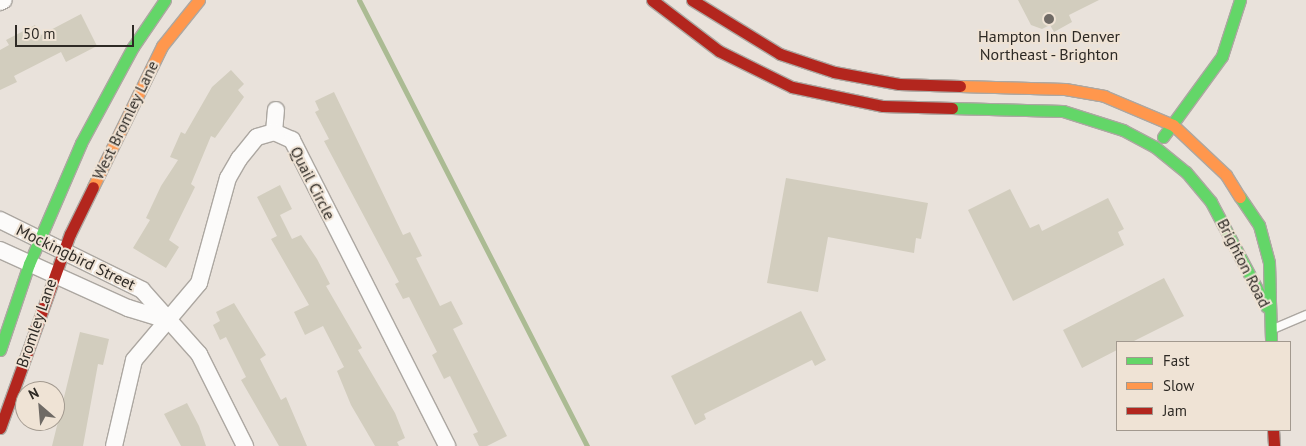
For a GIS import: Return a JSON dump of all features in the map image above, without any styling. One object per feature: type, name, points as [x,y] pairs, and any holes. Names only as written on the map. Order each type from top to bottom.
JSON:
[{"type":"main road","name":"West Bromley Lane","points":[[41,238],[116,75],[166,0]]},
{"type":"main road","name":"West Bromley Lane","points":[[64,248],[162,46],[199,0]]},
{"type":"main road","name":"Brighton Road","points":[[652,0],[690,32],[756,73],[840,99],[928,109],[1063,110],[1123,130],[1155,146],[1186,172],[1227,225],[1269,314]]},
{"type":"main road","points":[[692,0],[780,54],[871,80],[928,85],[1065,89],[1104,96],[1173,125]]},
{"type":"main road","points":[[1155,146],[1173,125],[1222,56],[1240,0]]},
{"type":"main road","points":[[928,85],[928,109]]},
{"type":"main road","points":[[953,86],[954,110]]},
{"type":"main road","name":"Brighton Road","points":[[1173,125],[1226,175],[1259,225],[1269,263],[1271,341]]},
{"type":"main road","name":"Bromley Lane","points":[[0,350],[29,264],[41,238]]},
{"type":"main road","name":"Bromley Lane","points":[[0,428],[52,274],[64,248]]},
{"type":"main road","points":[[1273,431],[1274,446]]},
{"type":"street","points":[[0,2],[4,0]]},
{"type":"street","points":[[274,132],[276,110]]},
{"type":"street","name":"Quail Circle","points":[[114,446],[134,360],[199,283],[228,178],[239,159],[257,137],[274,132],[292,140],[447,446]]},
{"type":"street","name":"Mockingbird Street","points":[[0,220],[64,248],[142,290],[199,354],[245,446]]},
{"type":"street","name":"Mockingbird Street","points":[[0,250],[52,274],[167,320]]},
{"type":"lane","points":[[1271,330],[1306,315]]},
{"type":"building","name":"Hampton Inn Denver Northeast - Brighton","points":[[1018,0],[1099,0],[1069,15],[1072,22],[1054,32],[1050,25],[1042,29],[1031,25]]},
{"type":"building","points":[[81,14],[97,46],[66,62],[61,52],[14,76],[17,82],[0,90],[0,50],[9,45],[6,40],[35,25],[41,35]]},
{"type":"building","points":[[231,70],[244,84],[238,90],[244,97],[215,138],[211,136],[191,184],[195,187],[169,240],[179,247],[166,268],[133,248],[150,220],[146,218],[161,186],[178,160],[170,157],[181,132],[185,134],[212,87]]},
{"type":"building","points":[[334,92],[403,235],[410,232],[422,256],[416,258],[440,306],[451,301],[463,324],[453,329],[507,436],[487,446],[479,446],[473,434],[478,432],[450,376],[444,379],[432,355],[437,352],[409,297],[403,299],[395,284],[399,282],[324,141],[329,139],[315,112],[319,110],[315,101]]},
{"type":"building","points":[[786,178],[928,203],[921,239],[916,238],[914,253],[828,237],[818,292],[767,283]]},
{"type":"building","points":[[280,185],[292,209],[280,215],[292,239],[301,235],[317,259],[330,284],[326,286],[362,348],[358,350],[395,413],[405,438],[397,442],[399,446],[375,446],[351,405],[337,371],[344,367],[323,326],[305,335],[294,312],[309,305],[271,239],[277,236],[257,197]]},
{"type":"building","points":[[1010,189],[1030,228],[1039,224],[1042,231],[1108,198],[1124,229],[1118,232],[1124,245],[1013,301],[968,210]]},
{"type":"building","points":[[1164,278],[1184,316],[1134,341],[1116,341],[1116,351],[1082,368],[1063,330]]},
{"type":"building","points":[[234,303],[266,355],[260,359],[281,400],[286,397],[307,446],[279,446],[241,380],[246,377],[226,337],[220,340],[213,325],[220,321],[216,312]]},
{"type":"building","points":[[801,311],[826,360],[815,366],[812,360],[704,414],[706,419],[695,425],[671,376]]},
{"type":"building","points":[[80,332],[109,339],[103,365],[98,364],[83,446],[52,446],[56,431],[65,431],[65,393]]},
{"type":"building","points":[[187,403],[199,426],[206,446],[181,446],[164,414]]},
{"type":"waterway","points":[[359,0],[587,446]]},
{"type":"traffic: fast","points":[[0,350],[29,264],[81,143],[133,47],[165,0]]},
{"type":"traffic: fast","points":[[1163,137],[1222,56],[1240,0]]},
{"type":"traffic: fast","points":[[952,108],[1063,111],[1123,130],[1155,147],[1186,172],[1211,202],[1266,306]]},
{"type":"traffic: fast","points":[[1240,197],[1259,225],[1269,263],[1271,341]]},
{"type":"traffic: slow","points":[[93,187],[162,46],[199,0]]},
{"type":"traffic: slow","points":[[960,86],[1065,89],[1104,96],[1173,125],[1226,175],[1240,197]]},
{"type":"traffic: jam","points":[[652,0],[719,51],[792,87],[883,106],[952,108]]},
{"type":"traffic: jam","points":[[692,0],[780,54],[834,72],[899,84],[960,86]]},
{"type":"traffic: jam","points":[[0,428],[70,234],[93,187]]},
{"type":"traffic: jam","points":[[1273,431],[1274,446]]},
{"type":"place","name":"Hampton Inn Denver Northeast - Brighton","points":[[1049,19]]}]
